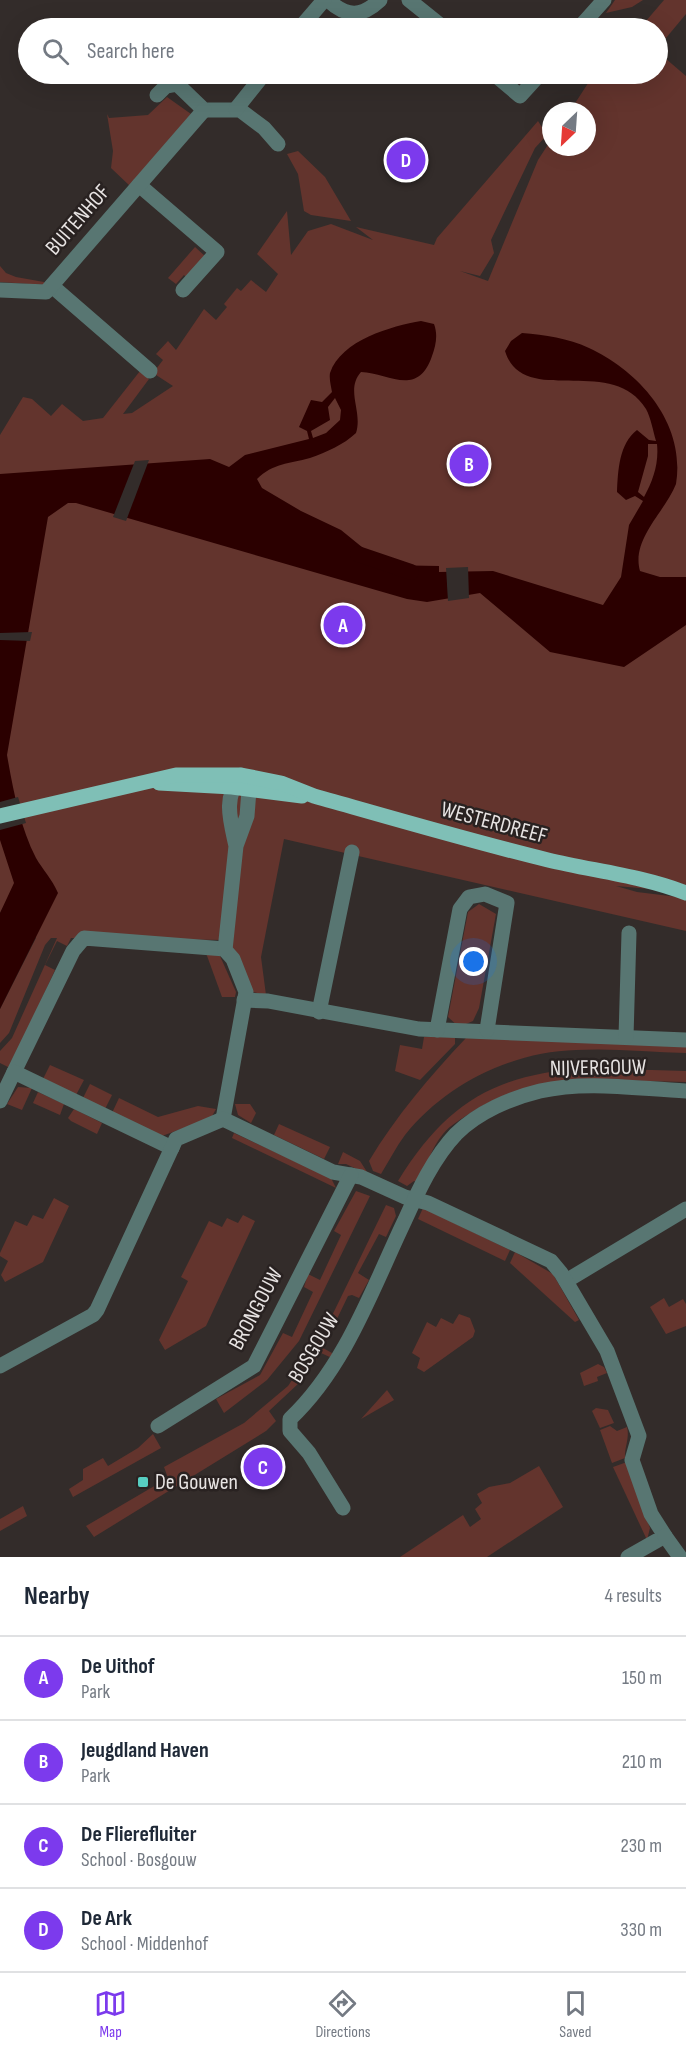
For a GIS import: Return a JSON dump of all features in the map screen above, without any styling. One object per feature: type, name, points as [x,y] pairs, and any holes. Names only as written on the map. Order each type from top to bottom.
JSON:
[{"type":"main road","name":"WESTERDREEF","points":[[0,816],[177,775],[241,775],[281,783],[314,796],[532,856],[598,873],[665,884],[686,893]]},
{"type":"main road","name":"WESTERDREEF","points":[[150,782],[232,787],[314,796]]},
{"type":"main road","name":"WESTERDREEF","points":[[665,884],[686,882]]},
{"type":"street","points":[[309,18],[326,0],[346,12],[359,13],[369,11],[380,0]]},
{"type":"street","points":[[409,0],[432,18]]},
{"type":"street","points":[[588,18],[604,0]]},
{"type":"street","points":[[157,95],[166,86],[177,84],[204,110],[236,109],[264,129],[278,144]]},
{"type":"street","points":[[236,109],[256,84]]},
{"type":"street","points":[[506,84],[520,96],[531,84]]},
{"type":"street","name":"BUITENHOF","points":[[0,290],[46,292],[204,110]]},
{"type":"street","name":"BUITENHOF","points":[[139,185],[217,252],[183,290]]},
{"type":"street","name":"BUITENHOF","points":[[52,286],[150,371]]},
{"type":"street","points":[[223,1119],[246,992],[225,949],[236,846],[247,816],[249,790],[241,775],[232,787],[229,814],[236,846]]},
{"type":"street","points":[[320,1012],[352,852]]},
{"type":"street","points":[[437,1030],[460,909],[469,897],[485,894],[507,903],[487,1030]]},
{"type":"street","name":"NIJVERGOUW","points":[[626,1037],[629,933]]},
{"type":"street","points":[[0,1101],[73,951],[84,938],[225,949]]},
{"type":"street","name":"NIJVERGOUW","points":[[244,1000],[268,1001],[320,1012],[437,1030],[487,1030],[686,1040]]},
{"type":"street","points":[[14,1072],[172,1148]]},
{"type":"street","name":"NIJVERGOUW","points":[[414,1199],[457,1133],[483,1114],[510,1100],[543,1090],[568,1088],[686,1091]]},
{"type":"street","points":[[0,1366],[93,1315],[172,1148],[183,1135],[223,1119],[333,1172],[351,1175],[390,1189],[544,1257],[561,1273],[602,1341],[611,1361],[639,1436],[632,1460],[651,1514],[680,1557]]},
{"type":"street","name":"BRONGOUW","points":[[158,1426],[254,1366],[351,1175]]},
{"type":"street","name":"BOSGOUW","points":[[343,1509],[309,1453],[291,1431],[290,1419],[313,1398],[340,1359],[414,1199]]},
{"type":"street","points":[[566,1281],[686,1209]]},
{"type":"street","points":[[628,1557],[665,1536]]},
{"type":"shaded area","points":[[615,0],[643,0],[632,7],[606,13]]},
{"type":"shaded area","points":[[664,0],[686,0],[686,14],[668,36],[668,18],[649,18]]},
{"type":"shaded area","points":[[668,61],[686,76],[686,892],[616,886],[637,892],[686,898],[686,931],[284,839],[261,957],[266,995],[253,992],[227,940],[71,938],[67,946],[57,941],[45,965],[55,970],[10,1068],[0,1063],[0,1051],[12,1038],[57,938],[51,938],[45,945],[9,1033],[0,1043],[0,1009],[36,938],[5,904],[0,913],[0,435],[23,397],[32,399],[51,416],[62,404],[83,421],[103,418],[140,371],[149,379],[123,414],[132,413],[173,386],[153,373],[163,360],[156,354],[168,341],[176,350],[204,309],[216,320],[227,307],[224,304],[237,288],[241,291],[251,280],[266,292],[278,274],[257,254],[287,211],[291,255],[308,231],[331,224],[373,240],[356,227],[434,245],[437,238],[538,121],[542,127],[542,140],[535,148],[491,240],[494,253],[480,276],[460,271],[488,281],[542,154],[542,156],[596,156],[596,102],[576,102],[588,84],[668,84]]},
{"type":"shaded area","points":[[167,97],[191,114],[130,186],[111,168],[113,151],[107,114],[109,118],[148,115]]},
{"type":"shaded area","points":[[298,151],[325,177],[351,221],[311,215],[304,211],[298,174],[287,154]]},
{"type":"shaded area","points":[[195,247],[206,257],[187,278],[184,275],[176,284],[168,278]]},
{"type":"shaded area","points":[[0,266],[6,273],[44,282],[44,285],[0,282]]},
{"type":"shaded area","points":[[421,321],[434,324],[435,344],[426,369],[411,380],[361,372],[354,386],[358,425],[356,433],[340,445],[323,453],[269,470],[257,479],[262,488],[301,511],[341,530],[384,565],[439,566],[439,572],[493,571],[603,605],[621,577],[629,525],[643,501],[635,496],[626,500],[617,492],[623,450],[626,442],[637,430],[649,440],[656,441],[646,409],[631,393],[612,384],[530,377],[515,368],[505,351],[511,341],[522,333],[573,342],[608,358],[641,385],[666,420],[674,440],[677,462],[676,484],[650,526],[640,548],[639,559],[640,571],[660,577],[686,577],[686,625],[624,667],[550,652],[480,593],[427,602],[407,599],[76,503],[68,503],[48,517],[7,755],[21,821],[36,858],[58,893],[0,1009],[0,913],[14,883],[0,840],[0,474],[210,459],[229,467],[245,455],[309,439],[307,431],[299,427],[311,400],[322,402],[332,392],[330,373],[336,361],[356,343],[369,336]],"holes":[[[335,398],[341,410],[340,420],[326,433],[313,438],[311,431],[330,420],[328,407]],[[648,444],[657,444],[657,458],[653,478],[644,497],[638,492],[648,456]]]},
{"type":"shaded area","points":[[479,904],[496,914],[479,1008],[473,1021],[459,1027],[448,1017],[468,912]]},
{"type":"shaded area","points":[[206,953],[220,956],[236,992],[235,997],[222,997]]},
{"type":"shaded area","points":[[424,1037],[455,1037],[455,1044],[420,1080],[395,1071],[400,1045],[422,1049]]},
{"type":"shaded area","points":[[466,1038],[686,1044],[686,1053],[576,1050],[552,1052],[504,1064],[460,1086],[440,1100],[405,1135],[381,1174],[373,1171],[369,1161],[390,1128]]},
{"type":"shaded area","points":[[50,1065],[84,1080],[76,1095],[43,1079]]},
{"type":"shaded area","points":[[584,1068],[686,1071],[686,1082],[576,1081],[523,1089],[472,1112],[449,1128],[435,1145],[418,1183],[414,1181],[407,1186],[398,1181],[416,1154],[435,1132],[454,1113],[475,1098],[523,1078]]},
{"type":"shaded area","points":[[90,1084],[112,1095],[105,1109],[83,1098]]},
{"type":"shaded area","points":[[18,1087],[32,1088],[22,1110],[7,1104]]},
{"type":"shaded area","points":[[38,1092],[64,1104],[60,1115],[33,1103]]},
{"type":"shaded area","points":[[119,1098],[158,1117],[198,1106],[216,1109],[211,1118],[162,1136],[112,1113]]},
{"type":"shaded area","points":[[235,1104],[250,1104],[256,1113],[251,1123],[238,1115]]},
{"type":"shaded area","points":[[74,1109],[102,1123],[97,1134],[68,1118]]},
{"type":"shaded area","points":[[279,1124],[330,1147],[324,1159],[274,1135]]},
{"type":"shaded area","points":[[234,1133],[331,1178],[336,1188],[232,1138]]},
{"type":"shaded area","points":[[343,1152],[360,1161],[369,1175],[346,1164],[338,1164]]},
{"type":"shaded area","points":[[356,1191],[370,1196],[299,1341],[267,1380],[224,1413],[216,1399],[260,1375],[283,1333],[292,1337],[313,1292],[304,1287],[308,1274],[320,1280],[341,1235],[334,1231]]},
{"type":"shaded area","points":[[54,1198],[69,1206],[43,1262],[5,1282],[1,1275],[8,1261],[0,1256],[0,1253],[15,1221],[27,1226],[33,1215],[43,1219]]},
{"type":"shaded area","points":[[386,1205],[394,1208],[396,1216],[386,1237],[379,1234],[358,1273],[369,1280],[359,1298],[348,1296],[323,1348],[332,1353],[332,1358],[321,1353],[299,1383],[269,1411],[276,1421],[266,1431],[94,1537],[86,1526],[168,1478],[164,1467],[244,1423],[288,1386],[323,1334]]},
{"type":"shaded area","points":[[423,1208],[510,1250],[505,1261],[418,1219]]},
{"type":"shaded area","points":[[243,1215],[255,1221],[206,1326],[165,1350],[159,1340],[188,1281],[181,1277],[209,1221],[222,1227],[227,1218],[238,1223]]},
{"type":"shaded area","points":[[515,1252],[553,1274],[579,1320],[575,1322],[510,1263]]},
{"type":"shaded area","points":[[664,1298],[669,1307],[683,1299],[686,1304],[686,1326],[666,1334],[650,1307]]},
{"type":"shaded area","points":[[459,1314],[470,1318],[475,1331],[473,1337],[424,1372],[417,1368],[420,1358],[412,1353],[427,1322],[436,1327],[441,1318],[453,1324]]},
{"type":"shaded area","points":[[598,1364],[604,1367],[607,1373],[597,1377],[598,1381],[584,1386],[580,1373]]},
{"type":"shaded area","points":[[387,1390],[394,1400],[361,1419]]},
{"type":"shaded area","points":[[596,1408],[608,1410],[614,1423],[600,1428],[592,1411]]},
{"type":"shaded area","points":[[610,1426],[617,1431],[627,1427],[628,1431],[625,1458],[612,1463],[600,1430]]},
{"type":"shaded area","points":[[153,1434],[161,1448],[73,1497],[69,1489],[83,1480],[83,1469],[103,1458],[108,1466],[138,1448]]},
{"type":"shaded area","points":[[627,1462],[650,1528],[647,1540],[613,1467]]},
{"type":"shaded area","points":[[539,1466],[563,1507],[487,1557],[400,1557],[463,1515],[470,1527],[481,1519],[475,1509],[482,1503],[477,1494],[489,1487],[510,1483]]},
{"type":"shaded area","points":[[23,1506],[27,1516],[0,1531],[0,1519]]},
{"type":"pier","points":[[149,460],[126,521],[113,517],[135,461]]},
{"type":"pier","points":[[468,567],[469,598],[448,601],[446,568]]},
{"type":"pier","points":[[32,632],[30,641],[0,640],[0,633]]},
{"type":"pier","points":[[18,797],[26,823],[0,830],[0,802]]},
{"type":"waterway","points":[[358,554],[411,572]]},
{"type":"place","name":"De Ark","points":[[406,160]]},
{"type":"place","name":"Jeugdland Haven","points":[[469,464]]},
{"type":"place","name":"De Uithof","points":[[343,625]]},
{"type":"place","name":"De Flierefluiter","points":[[263,1467]]},
{"type":"place","name":"De Gouwen","points":[[143,1482]]}]
